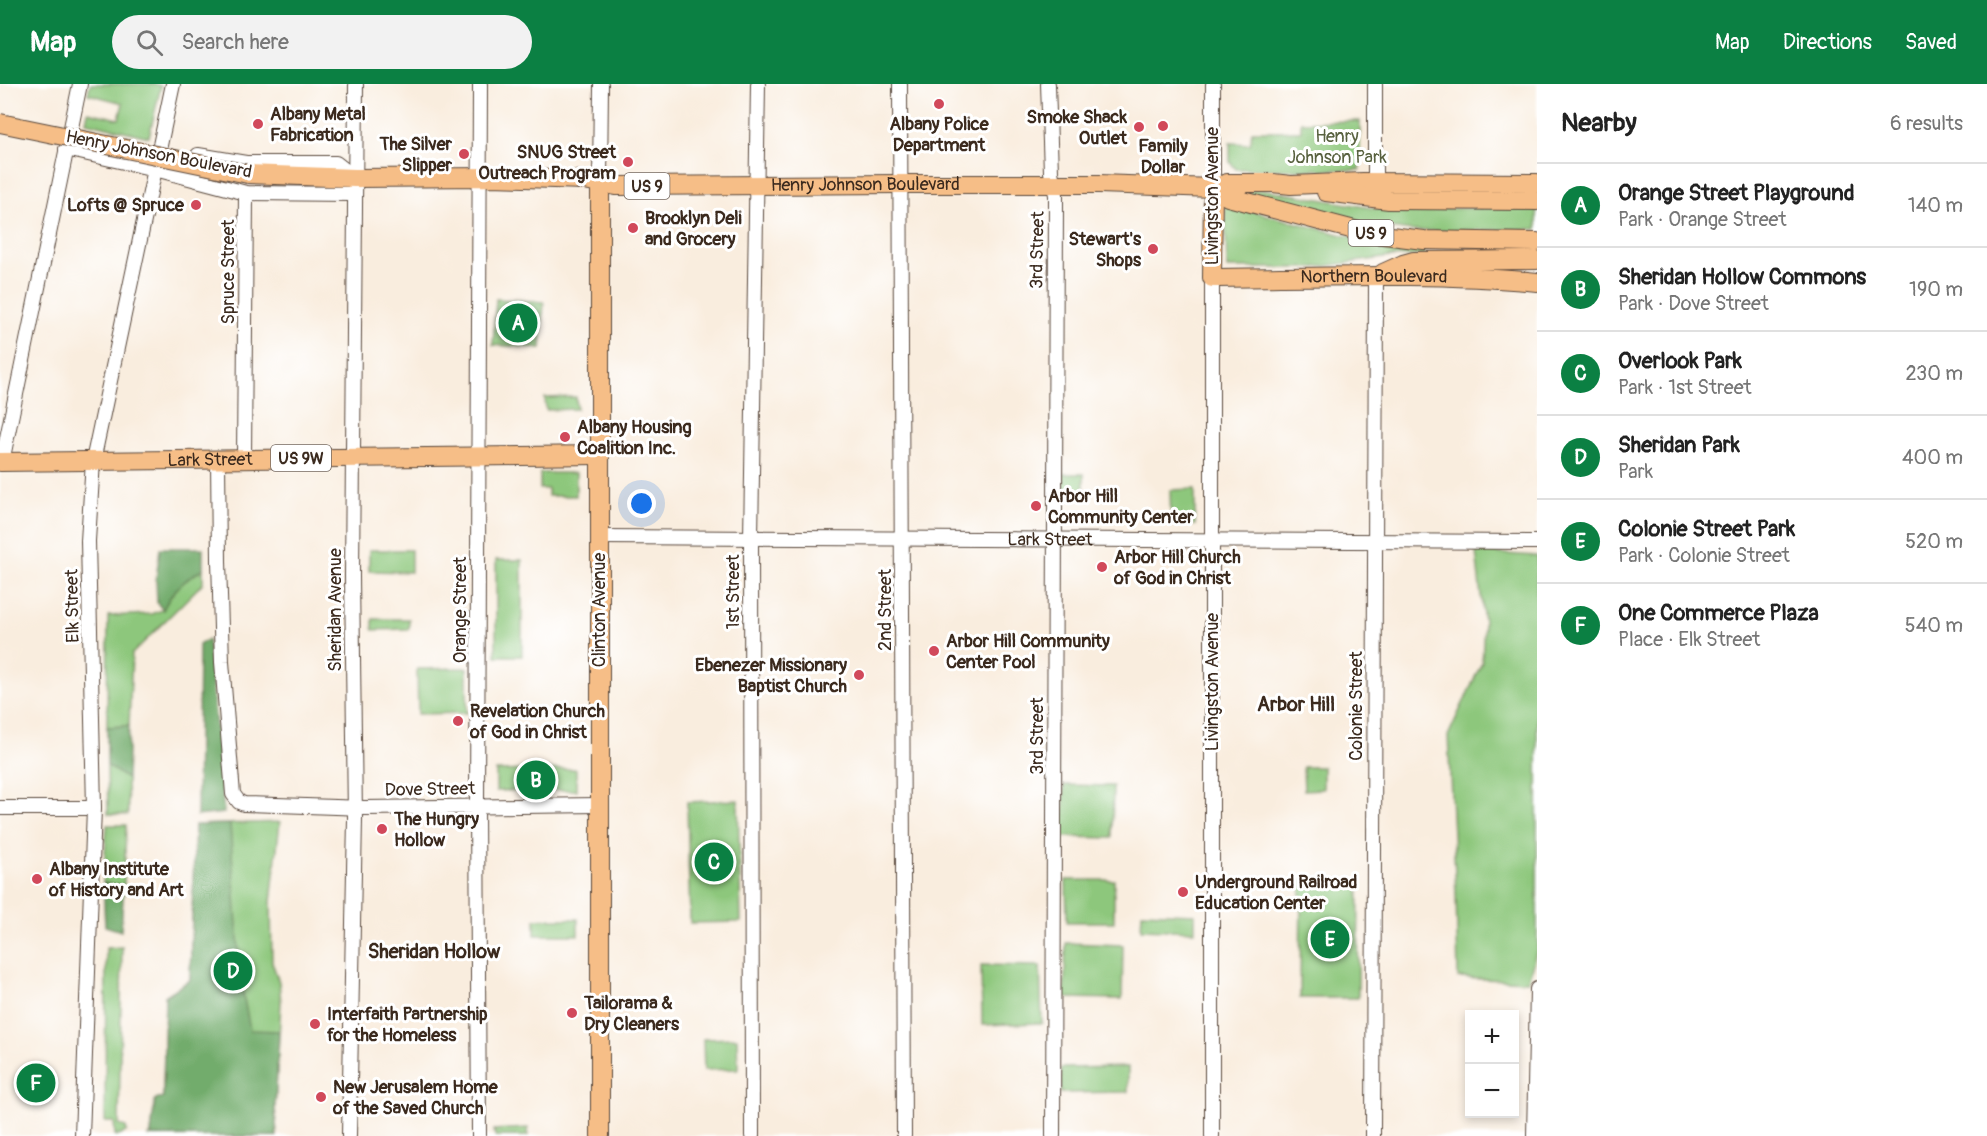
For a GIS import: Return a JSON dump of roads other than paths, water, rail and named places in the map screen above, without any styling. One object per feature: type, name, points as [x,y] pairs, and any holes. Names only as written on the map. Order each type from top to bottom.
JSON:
[{"type":"main road","name":"Henry Johnson Boulevard","points":[[0,123],[248,174],[355,186],[481,176],[584,180],[616,186],[1054,184],[1213,188],[1227,183],[1292,185],[1375,182]]},
{"type":"main road","points":[[1375,182],[1537,183]]},
{"type":"main road","name":"Clinton Avenue","points":[[600,183],[598,537],[600,1136]]},
{"type":"main road","name":"US 9","points":[[1292,185],[1370,199],[1537,201]]},
{"type":"main road","name":"US 9","points":[[1213,188],[1228,197],[1366,233],[1424,240],[1537,242]]},
{"type":"main road","name":"Livingston Avenue","points":[[1212,278],[1213,188]]},
{"type":"main road","points":[[1376,277],[1397,266],[1414,261],[1537,260]]},
{"type":"main road","name":"Northern Boulevard","points":[[1212,278],[1464,277],[1537,282]]},
{"type":"main road","name":"Lark Street","points":[[1,462],[599,455]]},
{"type":"street","points":[[1,462],[80,84]]},
{"type":"street","name":"Elk Street","points":[[82,1136],[94,808],[88,541],[93,461],[173,84]]},
{"type":"street","name":"Sheridan Avenue","points":[[349,1136],[355,807],[352,576],[356,84]]},
{"type":"street","name":"Orange Street","points":[[479,1136],[477,806],[480,84]]},
{"type":"street","name":"Clinton Avenue","points":[[600,183],[601,84]]},
{"type":"street","name":"1st Street","points":[[752,1136],[751,539],[758,84]]},
{"type":"street","name":"2nd Street","points":[[900,84],[904,1136]]},
{"type":"street","name":"3rd Street","points":[[1048,84],[1051,172],[1056,195],[1053,1136]]},
{"type":"street","name":"Livingston Avenue","points":[[1213,84],[1213,188]]},
{"type":"street","points":[[1375,84],[1375,182]]},
{"type":"street","name":"Henry Johnson Boulevard","points":[[70,129],[160,149],[246,163],[336,163],[355,186]]},
{"type":"street","name":"Henry Johnson Boulevard","points":[[66,149],[156,169],[246,193]]},
{"type":"street","points":[[246,193],[355,186]]},
{"type":"street","name":"Spruce Street","points":[[244,459],[246,193]]},
{"type":"street","name":"Colonie Street","points":[[1373,1136],[1376,277]]},
{"type":"street","name":"Livingston Avenue","points":[[1212,278],[1213,542],[1210,916],[1212,1136]]},
{"type":"street","name":"Dove Street","points":[[218,460],[222,662],[233,794],[239,802],[260,805],[355,807],[600,806]]},
{"type":"street","name":"Lark Street","points":[[598,537],[1537,542]]},
{"type":"street","points":[[0,808],[94,808]]},
{"type":"street","points":[[1534,1136],[1537,989]]},
{"type":"place","name":"Albany Police Department","points":[[939,104]]},
{"type":"place","name":"Albany Metal Fabrication","points":[[258,124]]},
{"type":"place","name":"Family Dollar","points":[[1163,126]]},
{"type":"place","name":"Smoke Shack Outlet","points":[[1139,127]]},
{"type":"place","name":"The Silver Slipper","points":[[464,154]]},
{"type":"place","name":"SNUG Street Outreach Program","points":[[628,162]]},
{"type":"place","name":"Lofts @ Spruce","points":[[196,205]]},
{"type":"place","name":"Brooklyn Deli and Grocery","points":[[633,228]]},
{"type":"place","name":"Stewart's Shops","points":[[1153,249]]},
{"type":"place","name":"Orange Street Playground","points":[[518,323]]},
{"type":"place","name":"Albany Housing Coalition Inc.","points":[[565,437]]},
{"type":"place","name":"Arbor Hill Community Center","points":[[1036,506]]},
{"type":"place","name":"Arbor Hill Church of God in Christ","points":[[1102,567]]},
{"type":"place","name":"Arbor Hill Community Center Pool","points":[[934,651]]},
{"type":"place","name":"Ebenezer Missionary Baptist Church","points":[[859,675]]},
{"type":"place","name":"Revelation Church of God in Christ","points":[[458,721]]},
{"type":"place","name":"Sheridan Hollow Commons","points":[[536,780]]},
{"type":"place","name":"The Hungry Hollow","points":[[382,829]]},
{"type":"place","name":"Overlook Park","points":[[714,862]]},
{"type":"place","name":"Albany Institute of History and Art","points":[[37,879]]},
{"type":"place","name":"Underground Railroad Education Center","points":[[1183,892]]},
{"type":"place","name":"Colonie Street Park","points":[[1330,939]]},
{"type":"place","name":"Sheridan Park","points":[[233,971]]},
{"type":"place","name":"Tailorama & Dry Cleaners","points":[[572,1013]]},
{"type":"place","name":"Interfaith Partnership for the Homeless","points":[[315,1024]]},
{"type":"place","name":"One Commerce Plaza","points":[[36,1083]]},
{"type":"place","name":"New Jerusalem Home of the Saved Church","points":[[321,1097]]},
{"type":"district","name":"Arbor Hill","points":[[1296,704]]},
{"type":"district","name":"Sheridan Hollow","points":[[434,951]]},
{"type":"park label","name":"Henry Johnson Park","points":[[1337,146]]}]
